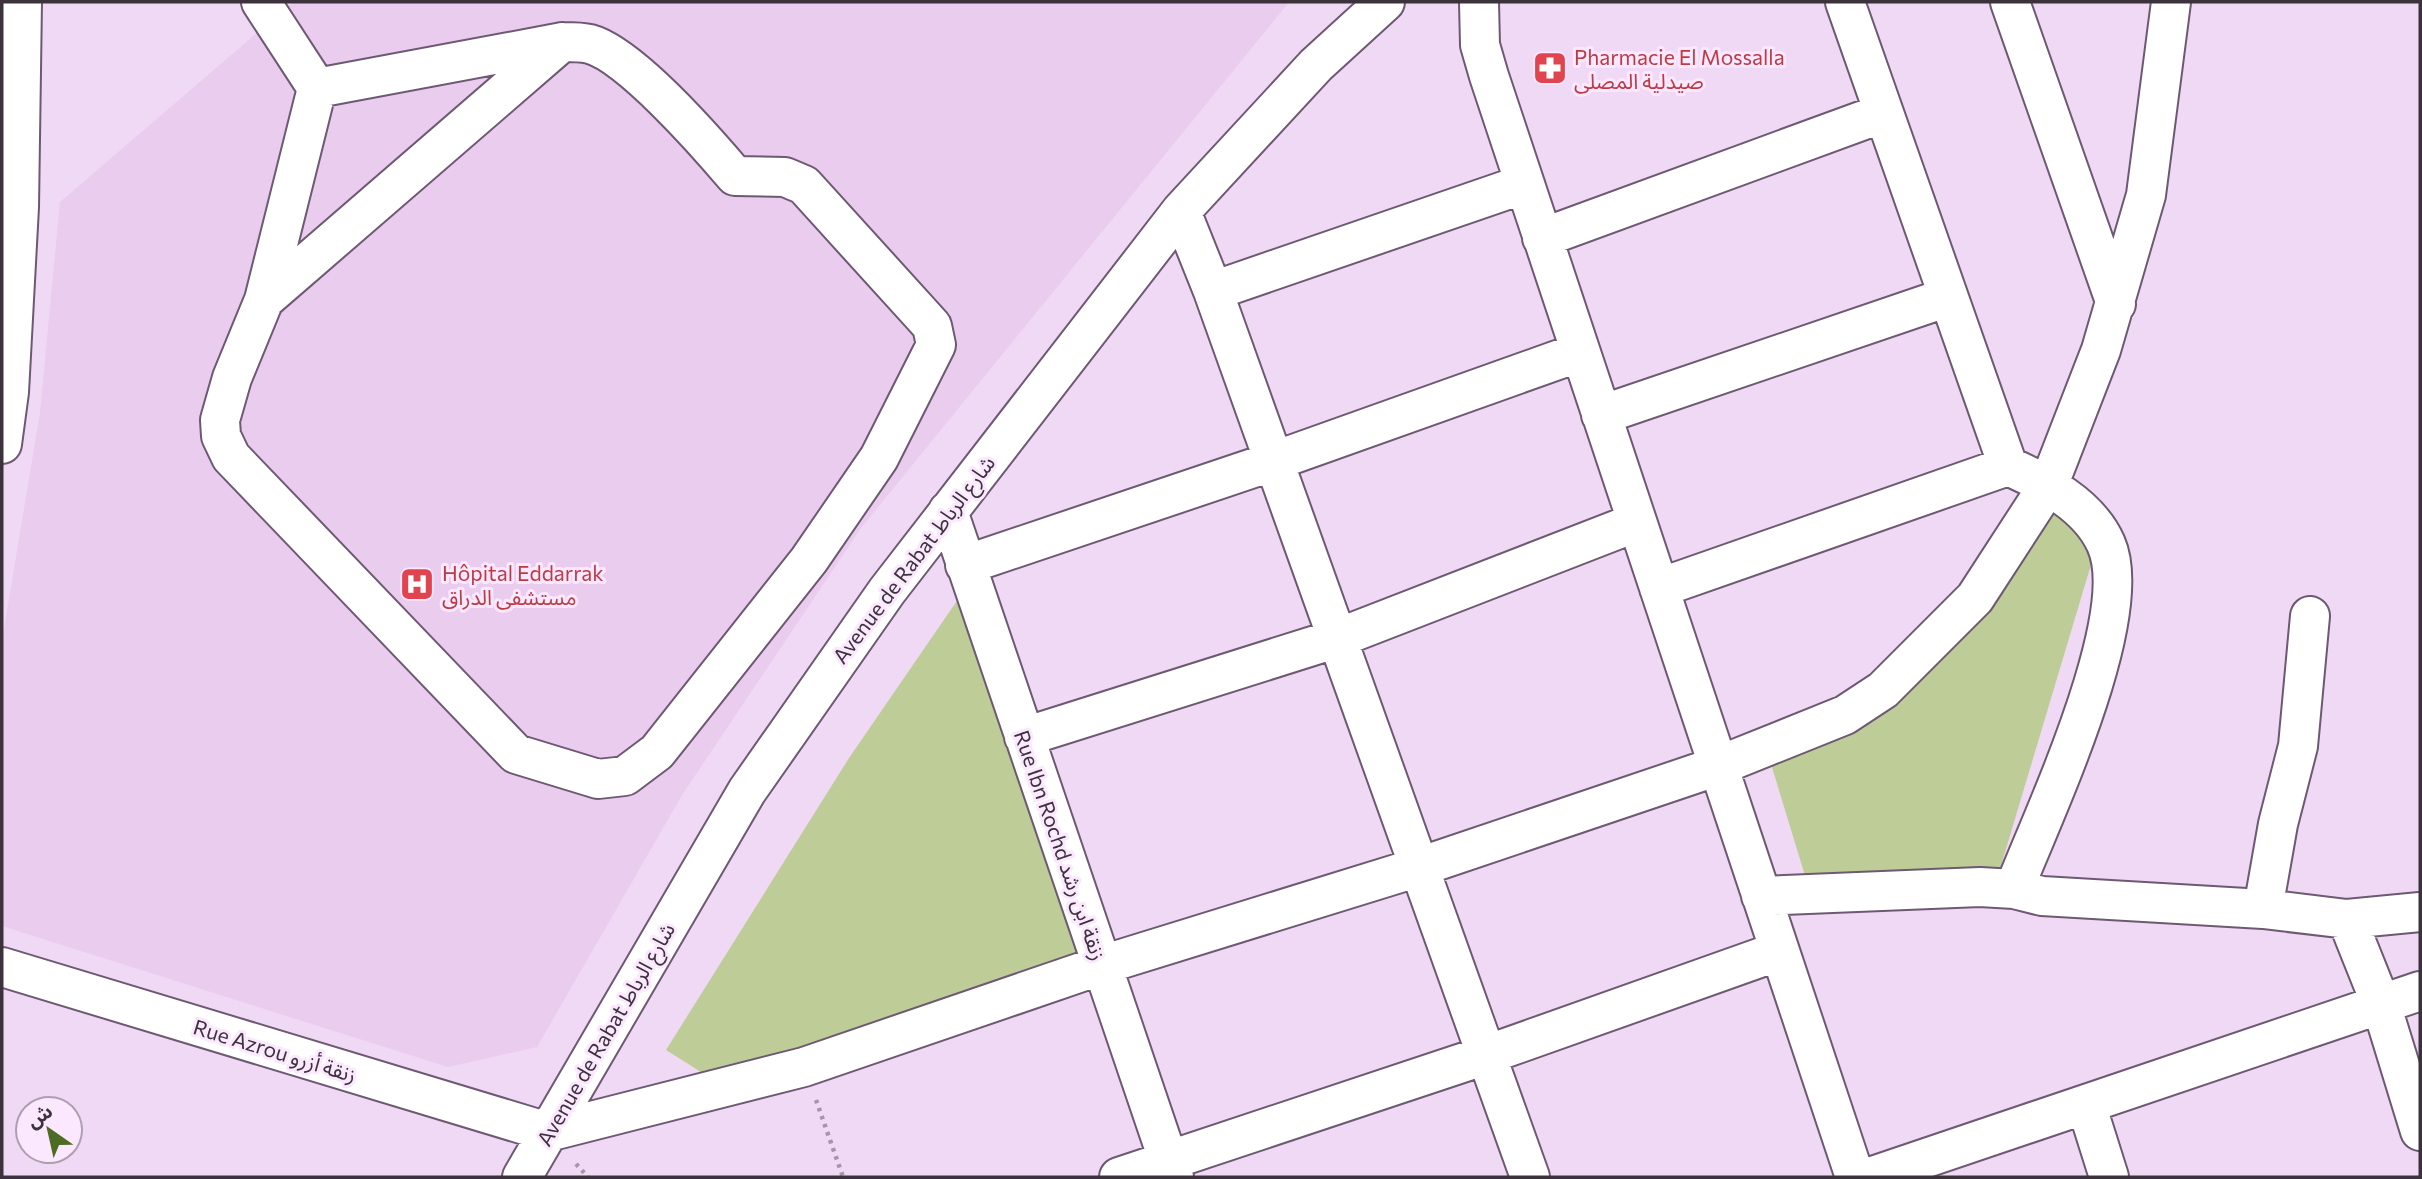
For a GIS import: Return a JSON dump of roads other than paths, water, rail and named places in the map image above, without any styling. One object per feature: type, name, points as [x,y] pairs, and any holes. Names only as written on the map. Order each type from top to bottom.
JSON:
[{"type":"street","points":[[2,444],[9,392],[19,207],[22,2]]},
{"type":"street","points":[[261,2],[317,88],[264,300],[232,378],[220,421],[221,436],[231,457],[516,754],[598,779],[625,776],[657,752],[809,560],[864,481],[879,458],[936,345],[932,326],[924,313],[804,185],[785,177],[735,176],[708,144],[621,61],[591,44],[563,42],[317,88]]},
{"type":"street","name":"Avenue de Rabat شارع الرباط","points":[[522,1177],[747,791],[838,658],[1181,211],[1316,65],[1385,2]]},
{"type":"street","points":[[1479,2],[1480,45],[1524,184],[1855,1177]]},
{"type":"street","points":[[1845,2],[2008,466]]},
{"type":"street","points":[[2010,2],[2116,304]]},
{"type":"street","points":[[548,1132],[804,1067],[1102,965],[1419,867],[1718,766],[1845,715],[1883,690],[1975,598],[2049,484],[2116,304],[2146,195],[2171,2]]},
{"type":"street","points":[[264,300],[563,42]]},
{"type":"street","points":[[1542,238],[1883,113]]},
{"type":"street","points":[[1213,291],[1524,184]]},
{"type":"street","points":[[1181,211],[1213,291],[1530,1177]]},
{"type":"street","points":[[1601,415],[1948,297]]},
{"type":"street","points":[[965,565],[1274,461],[1580,352]]},
{"type":"street","points":[[1659,588],[2008,466],[2049,484],[2095,525],[2107,545],[2113,587],[2090,693],[2014,889]]},
{"type":"street","name":"Rue Ibn Rochd زنقة ابن رشد","points":[[948,512],[1171,1169]]},
{"type":"street","points":[[1024,737],[1338,638],[1637,522]]},
{"type":"street","points":[[2263,909],[2278,824],[2298,746],[2311,616]]},
{"type":"street","points":[[1761,895],[1980,887],[2014,889],[2042,896],[2263,909],[2347,919],[2420,912]]},
{"type":"street","points":[[2347,919],[2381,1004],[2420,1131]]},
{"type":"street","points":[[1119,1177],[1171,1169],[1779,951]]},
{"type":"street","name":"Rue Azrou زنقة أزرو","points":[[2,967],[548,1132]]},
{"type":"street","points":[[1870,1177],[2420,991]]},
{"type":"street","points":[[2087,1104],[2109,1177]]},
{"type":"place","name":"Pharmacie El Mossalla صيدلية المصلى","points":[[1550,68]]},
{"type":"place","name":"Hôpital Eddarrak مستشفى الدراق","points":[[417,584]]}]
